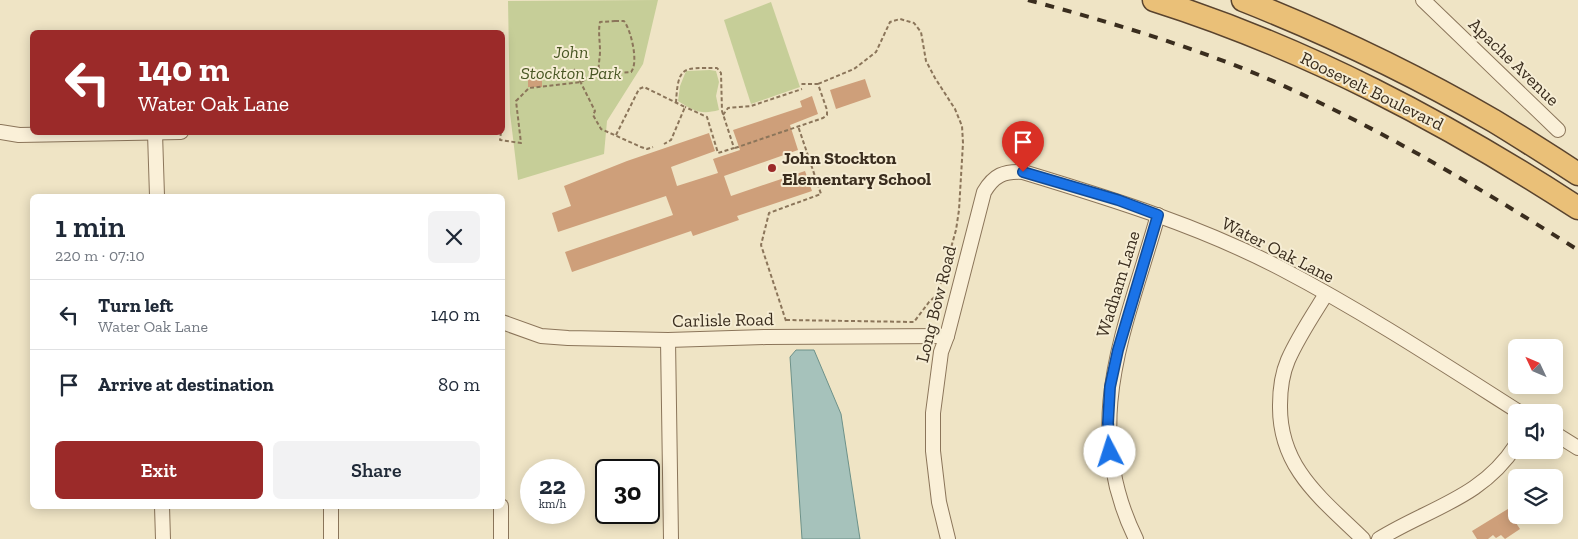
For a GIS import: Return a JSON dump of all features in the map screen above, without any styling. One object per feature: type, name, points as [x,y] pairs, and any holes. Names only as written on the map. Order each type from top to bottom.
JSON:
[{"type":"highway","name":"Roosevelt Boulevard","points":[[1154,0],[1246,32],[1356,80],[1463,137],[1578,208]]},
{"type":"highway","name":"Roosevelt Boulevard","points":[[1243,0],[1321,32],[1409,74],[1495,122],[1578,174]]},
{"type":"street","name":"Apache Avenue","points":[[1423,0],[1558,130]]},
{"type":"street","points":[[0,132],[30,135]]},
{"type":"street","points":[[155,135],[156,194]]},
{"type":"street","name":"Water Oak Lane","points":[[999,174],[1011,171],[1023,172],[1118,200],[1200,232],[1282,269],[1407,341],[1508,404]]},
{"type":"street","name":"Long Bow Road","points":[[948,539],[939,502],[934,451],[933,414],[941,352],[947,336],[984,192],[990,182],[999,174]]},
{"type":"street","name":"Wadham Lane","points":[[1136,539],[1121,506],[1111,467],[1108,414],[1110,387],[1118,350],[1158,215]]},
{"type":"street","points":[[1326,294],[1288,361],[1280,388],[1280,419],[1290,456],[1310,488],[1363,539]]},
{"type":"street","name":"Carlisle Road","points":[[505,323],[541,336],[568,338],[668,340],[766,337],[947,336]]},
{"type":"street","points":[[668,340],[671,539]]},
{"type":"street","points":[[1563,439],[1578,448]]},
{"type":"street","points":[[1379,539],[1396,528],[1451,503],[1475,488],[1494,473],[1508,455]]},
{"type":"street","points":[[162,509],[163,539]]},
{"type":"street","points":[[330,509],[331,539]]},
{"type":"street","points":[[501,509],[501,539]]},
{"type":"path","points":[[786,320],[914,322],[928,302],[938,294],[956,230],[963,143],[962,126],[955,109],[926,61],[921,32],[914,23],[900,20],[890,22],[876,52],[854,69],[818,84],[799,84]]},
{"type":"path","points":[[624,21],[630,31],[635,60],[634,68],[631,72],[623,73],[605,74],[599,71],[600,22],[624,21]]},
{"type":"path","points":[[676,103],[677,86],[681,74],[686,69],[695,67],[717,68],[721,73],[720,95],[723,116],[734,148]]},
{"type":"path","points":[[574,69],[595,111],[593,115],[601,128],[647,149],[653,147]]},
{"type":"path","points":[[501,135],[500,140],[521,143],[516,100],[529,88],[581,82],[599,71]]},
{"type":"path","points":[[616,136],[641,86],[707,117],[718,153],[823,118],[827,115],[827,110],[818,84]]},
{"type":"path","points":[[723,116],[728,108],[751,106],[802,89]]},
{"type":"path","points":[[664,144],[671,140],[685,108]]},
{"type":"path","points":[[788,326],[762,245],[769,213],[821,194],[798,126]]},
{"type":"green space","name":"John Stockton Park","points":[[658,0],[643,64],[607,121],[604,154],[518,180],[510,113],[508,1]]},
{"type":"green space","points":[[771,2],[800,87],[751,104],[724,20]]},
{"type":"green space","points":[[686,71],[716,71],[719,82],[716,96],[719,110],[702,112],[678,101],[680,86]]},
{"type":"water","points":[[796,350],[814,350],[841,414],[860,539],[802,539],[790,357]]},
{"type":"building","points":[[528,74],[542,74],[542,87],[528,87]]},
{"type":"building","points":[[865,79],[871,97],[836,109],[830,90]]},
{"type":"building","points":[[812,96],[818,114],[790,125],[798,150],[724,176],[731,196],[805,171],[812,191],[737,216],[739,220],[693,236],[691,231],[572,272],[565,252],[673,215],[666,196],[558,232],[552,213],[571,206],[564,186],[627,161],[709,133],[715,151],[671,167],[677,186],[718,173],[713,159],[740,150],[733,130],[802,107],[800,101]]},
{"type":"building","points":[[1508,509],[1508,524],[1517,524],[1520,529],[1505,539],[1501,535],[1496,538],[1493,535],[1488,539],[1477,539],[1472,531]]},
{"type":"railway","points":[[1028,0],[1174,43],[1259,75],[1301,94],[1342,113],[1422,156],[1578,250]]},
{"type":"place","name":"John Stockton Elementary School","points":[[772,168]]},
{"type":"route","points":[[1023,172],[1118,200],[1158,215],[1118,350],[1110,387],[1108,423],[1110,452]]}]
